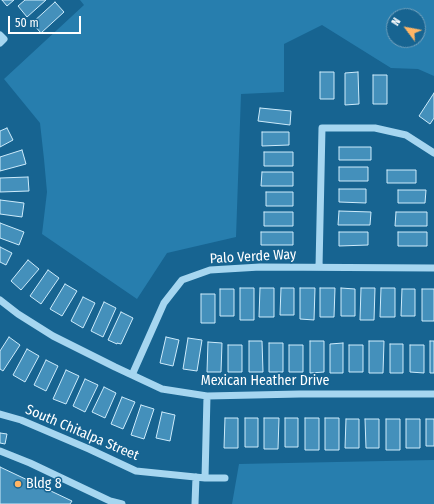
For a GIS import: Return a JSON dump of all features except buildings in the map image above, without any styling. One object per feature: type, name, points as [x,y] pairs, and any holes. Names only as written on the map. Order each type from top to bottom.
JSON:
[{"type":"street","points":[[0,35],[4,39],[0,43]]},
{"type":"street","points":[[319,267],[322,128],[375,128],[406,135],[434,153]]},
{"type":"street","name":"Palo Verde Way","points":[[132,375],[164,303],[182,280],[210,270],[260,267],[434,268]]},
{"type":"street","name":"Mexican Heather Drive","points":[[0,300],[18,314],[53,336],[162,389],[207,396],[434,394]]},
{"type":"street","points":[[205,478],[207,396]]},
{"type":"street","name":"South Chitalpa Street","points":[[0,414],[21,420],[136,471],[196,478],[225,478]]},
{"type":"street","points":[[0,451],[30,463],[110,501],[122,504]]},
{"type":"street","points":[[194,504],[196,478]]},
{"type":"shaded area","points":[[80,0],[434,0],[434,76],[418,69],[391,68],[322,25],[284,44],[284,92],[241,94],[236,237],[167,253],[137,299],[42,234],[47,192],[40,123],[4,79],[84,5]]},
{"type":"shaded area","points":[[434,460],[434,504],[232,504],[239,464]]},
{"type":"place","name":"Bldg 8","points":[[18,484]]}]
